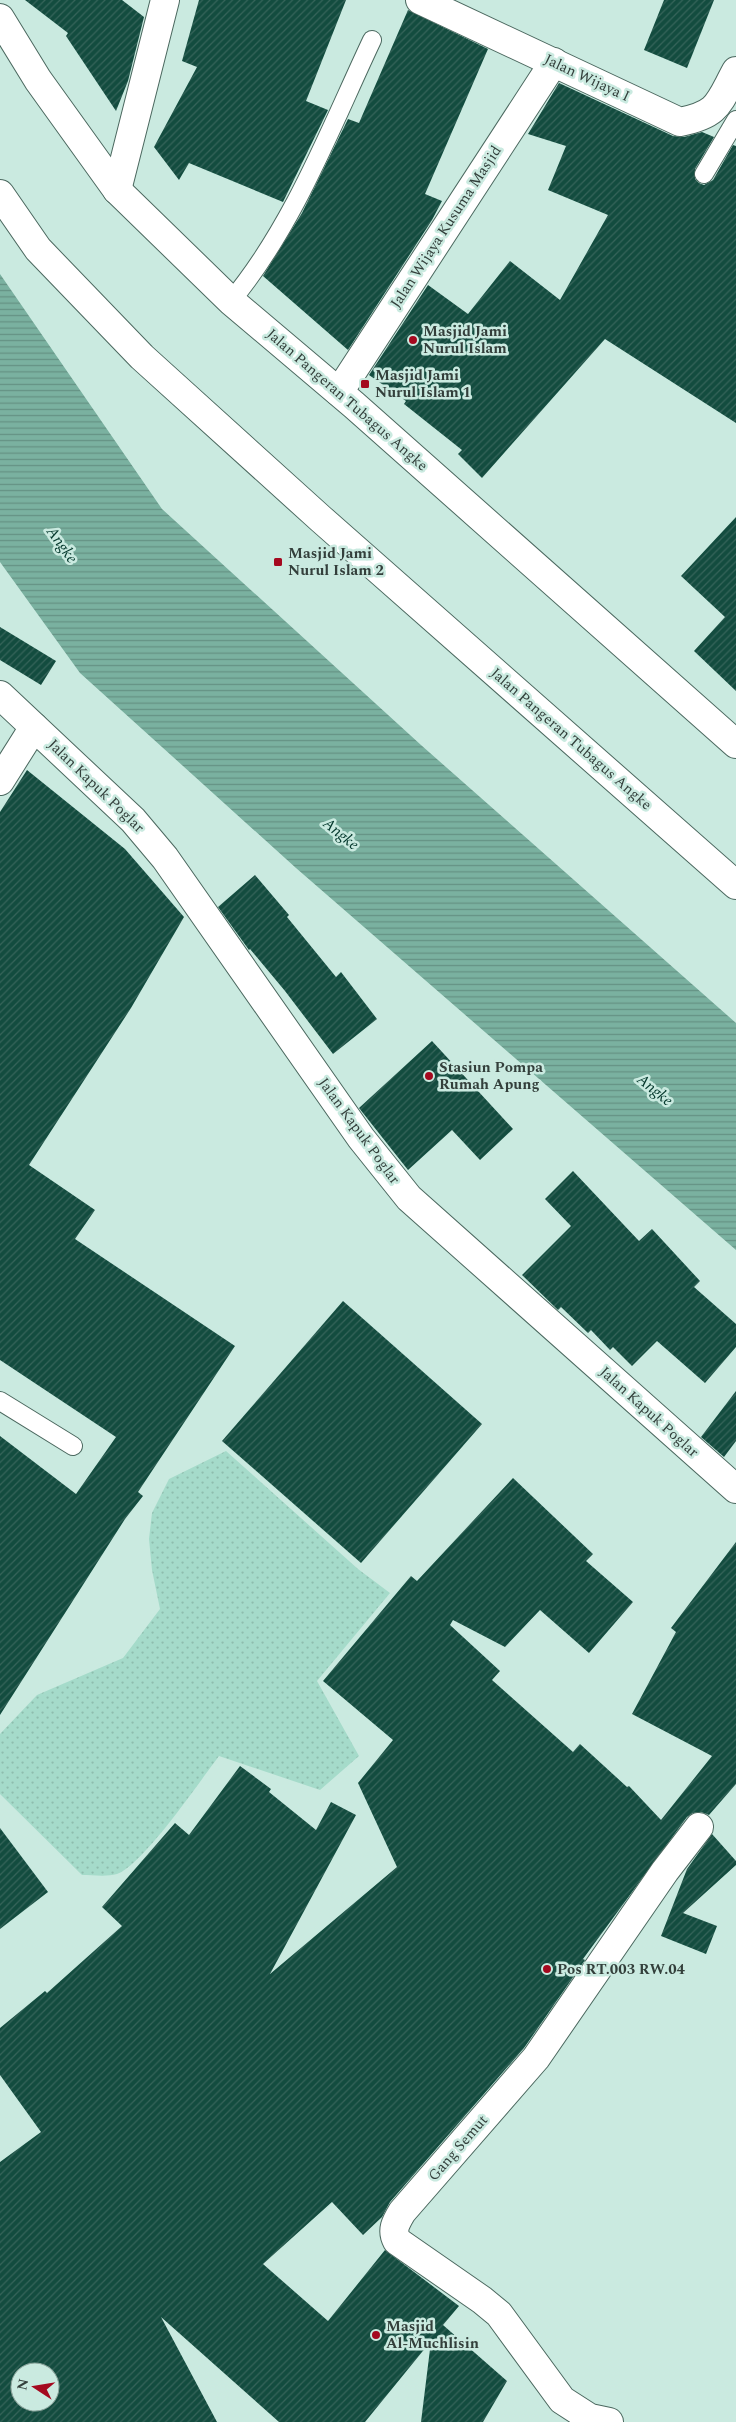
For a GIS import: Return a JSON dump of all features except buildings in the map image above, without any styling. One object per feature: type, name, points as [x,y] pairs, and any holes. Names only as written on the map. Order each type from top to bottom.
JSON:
[{"type":"street","points":[[117,190],[166,0]]},
{"type":"street","name":"Jalan Wijaya I","points":[[420,0],[680,122],[698,118],[715,109],[736,71]]},
{"type":"street","name":"Jalan Pangeran Tubagus Angke","points":[[0,18],[38,80],[117,190],[231,301],[339,392],[736,744]]},
{"type":"street","name":"Jalan Wijaya Kusuma Masjid","points":[[339,392],[554,62]]},
{"type":"street","name":"Jalan Pangeran Tubagus Angke","points":[[0,194],[38,249],[142,357],[336,532],[736,885]]},
{"type":"street","name":"Jalan Kapuk Poglar","points":[[0,695],[133,820],[165,858],[361,1138],[409,1198],[736,1489]]},
{"type":"street","points":[[0,781],[34,727]]},
{"type":"street","name":"Gang Semut","points":[[609,2422],[590,2418],[562,2400],[499,2314],[482,2300],[396,2241],[394,2233],[395,2224],[402,2212],[536,2058],[665,1871],[699,1827]]},
{"type":"lane","points":[[231,301],[250,278],[293,208],[372,40]]},
{"type":"lane","points":[[704,174],[736,120]]},
{"type":"lane","points":[[0,1400],[73,1446]]},
{"type":"shaded area","points":[[226,1451],[358,1569],[390,1593],[317,1681],[359,1756],[320,1790],[219,1756],[156,1839],[128,1867],[113,1875],[82,1875],[0,1794],[0,1734],[37,1695],[123,1658],[160,1609],[152,1570],[149,1539],[152,1513],[169,1479]]},
{"type":"water","name":"Angke","points":[[0,274],[162,509],[421,745],[736,1023],[736,1250],[296,868],[80,673],[0,562]]},
{"type":"place","name":"Masjid Jami Nurul Islam","points":[[413,340]]},
{"type":"place","name":"Masjid Jami Nurul Islam 1","points":[[365,384]]},
{"type":"place","name":"Masjid Jami Nurul Islam 2","points":[[278,562]]},
{"type":"place","name":"Stasiun Pompa Rumah Apung","points":[[429,1076]]},
{"type":"place","name":"Pos RT.003 RW.04","points":[[547,1969]]},
{"type":"place","name":"Masjid Al-Muchlisin","points":[[376,2335]]}]
